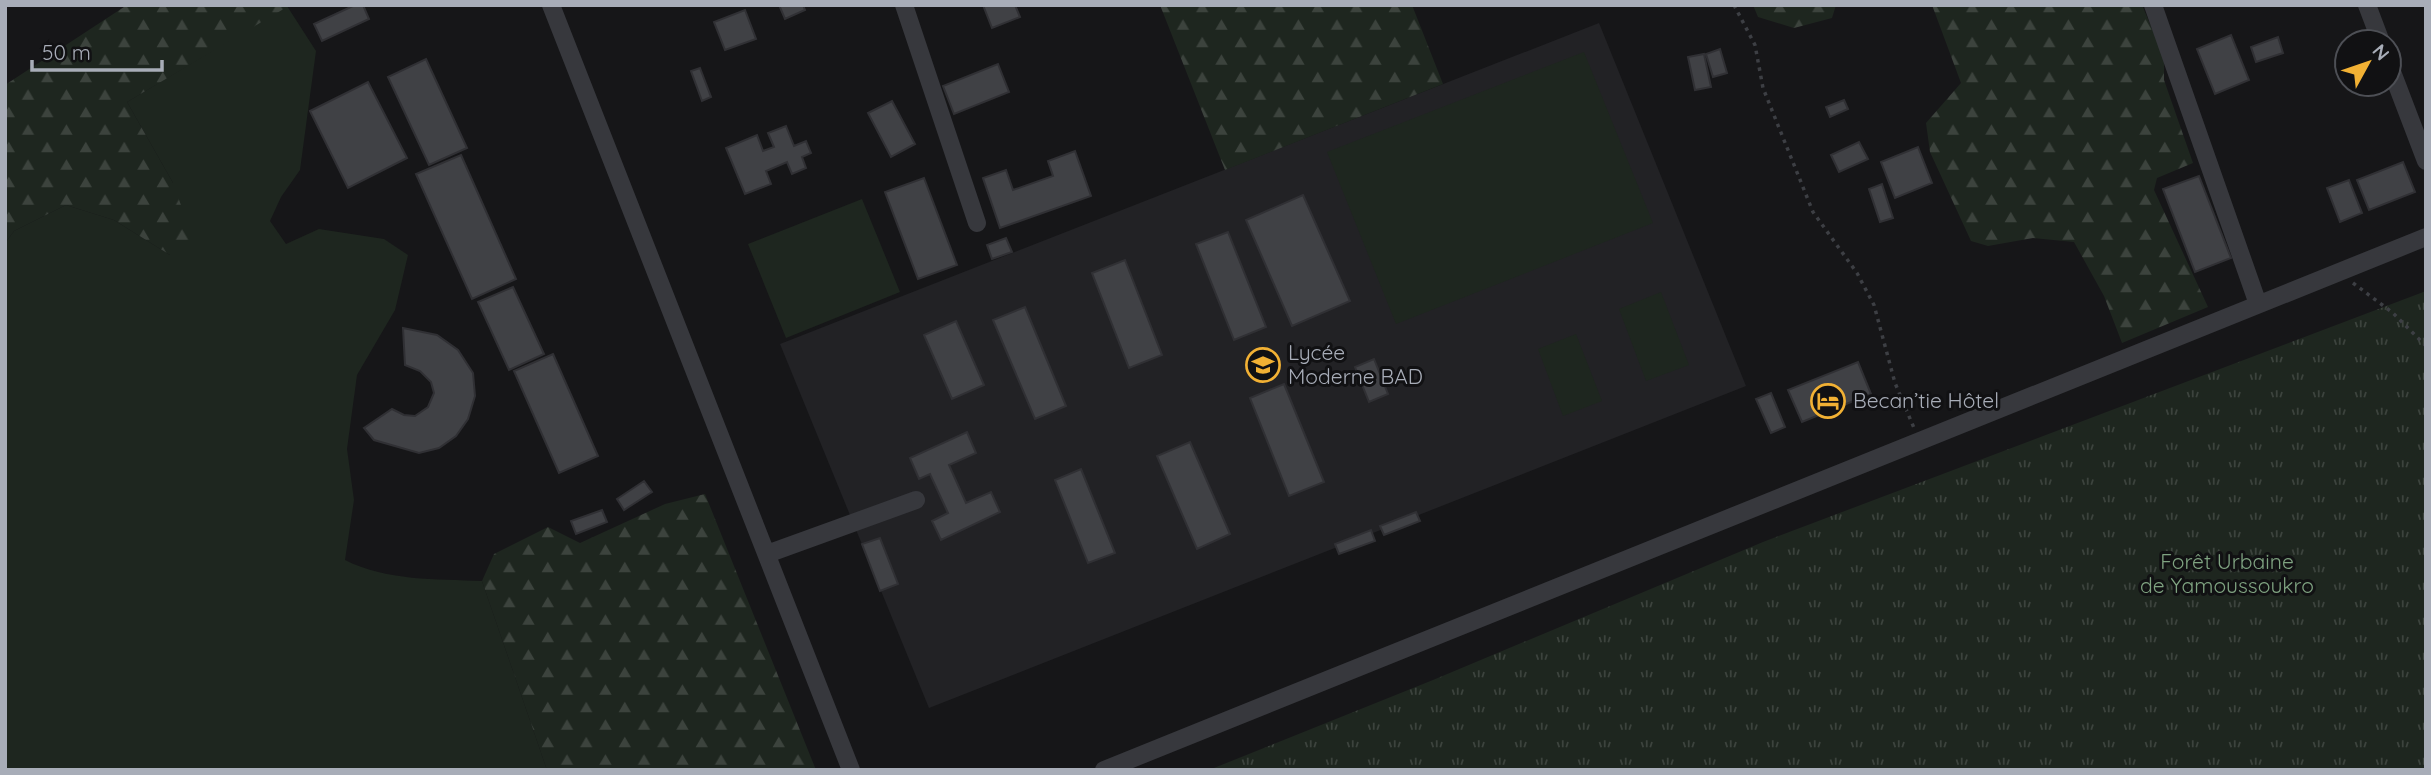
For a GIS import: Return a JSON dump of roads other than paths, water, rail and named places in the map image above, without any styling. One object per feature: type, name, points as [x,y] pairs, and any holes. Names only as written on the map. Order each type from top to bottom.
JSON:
[{"type":"street","points":[[551,5],[851,770]]},
{"type":"street","points":[[904,5],[977,223]]},
{"type":"street","points":[[2153,5],[2258,304]]},
{"type":"street","points":[[2367,5],[2376,28]]},
{"type":"street","points":[[2402,98],[2426,161]]},
{"type":"street","points":[[1104,770],[2426,237]]},
{"type":"street","points":[[767,554],[916,500]]},
{"type":"place","name":"Lycée Moderne BAD","points":[[1263,365]]},
{"type":"place","name":"Becan’tie Hôtel","points":[[1828,401]]},
{"type":"park label","name":"Forêt Urbaine de Yamoussoukro","points":[[2227,574]]}]
